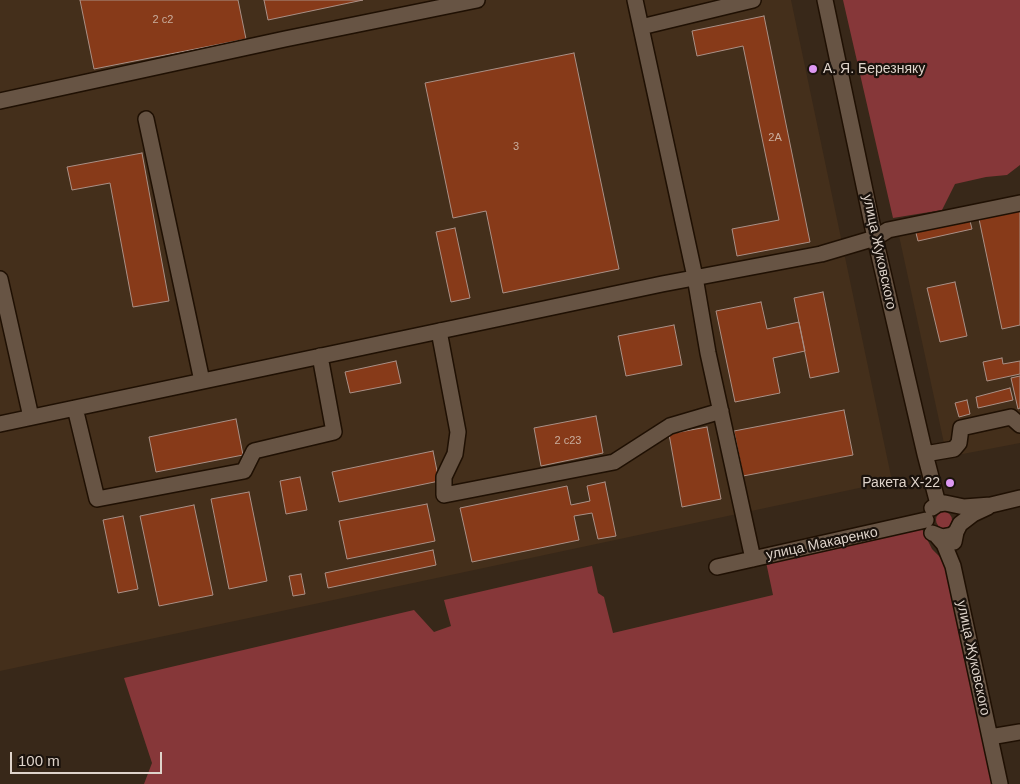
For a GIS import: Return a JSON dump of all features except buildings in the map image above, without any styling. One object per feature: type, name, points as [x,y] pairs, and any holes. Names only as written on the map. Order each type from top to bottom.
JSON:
[{"type":"street","points":[[0,101],[476,0]]},
{"type":"street","points":[[635,0],[753,559]]},
{"type":"street","points":[[641,27],[753,0]]},
{"type":"street","name":"улица Жуковского","points":[[825,0],[875,238],[925,454],[945,504]]},
{"type":"street","points":[[146,119],[202,381]]},
{"type":"street","points":[[0,424],[695,277],[821,254],[875,238],[888,230],[1020,202]]},
{"type":"street","points":[[0,279],[31,417]]},
{"type":"street","points":[[439,331],[458,432],[455,454],[444,477],[444,495],[614,462],[670,426],[722,410]]},
{"type":"street","points":[[74,408],[97,499],[244,471],[254,450],[334,432],[320,356]]},
{"type":"street","points":[[925,454],[954,448],[959,442],[961,428],[1011,417],[1020,425]]},
{"type":"street","points":[[991,505],[973,514],[947,537],[937,536],[929,529],[926,520],[930,510],[945,504],[964,507],[991,505],[1020,498]]},
{"type":"street","points":[[945,504],[957,510],[960,517],[953,552],[953,566]]},
{"type":"street","name":"улица Макаренко","points":[[717,567],[926,520]]},
{"type":"street","name":"улица Жуковского","points":[[937,536],[946,548],[953,566],[1000,784]]},
{"type":"street","points":[[990,737],[1020,732]]},
{"type":"shaded area","points":[[0,0],[791,0],[892,481],[0,671]]},
{"type":"shaded area","points":[[843,0],[1020,0],[1020,165],[1007,175],[986,177],[955,184],[942,210],[893,218]]},
{"type":"shaded area","points":[[1020,205],[1020,443],[947,457],[898,231]]},
{"type":"shaded area","points":[[944,512],[950,514],[952,520],[950,526],[944,528],[938,526],[936,520],[938,514]]},
{"type":"shaded area","points":[[920,525],[932,549],[946,563],[993,784],[144,784],[152,763],[124,678],[414,610],[434,632],[451,626],[444,600],[592,566],[598,593],[604,597],[613,633],[773,595],[766,562]]},
{"type":"place","name":"А. Я. Березняку","points":[[813,69]]},
{"type":"place","name":"Ракета Х-22","points":[[950,483]]}]
